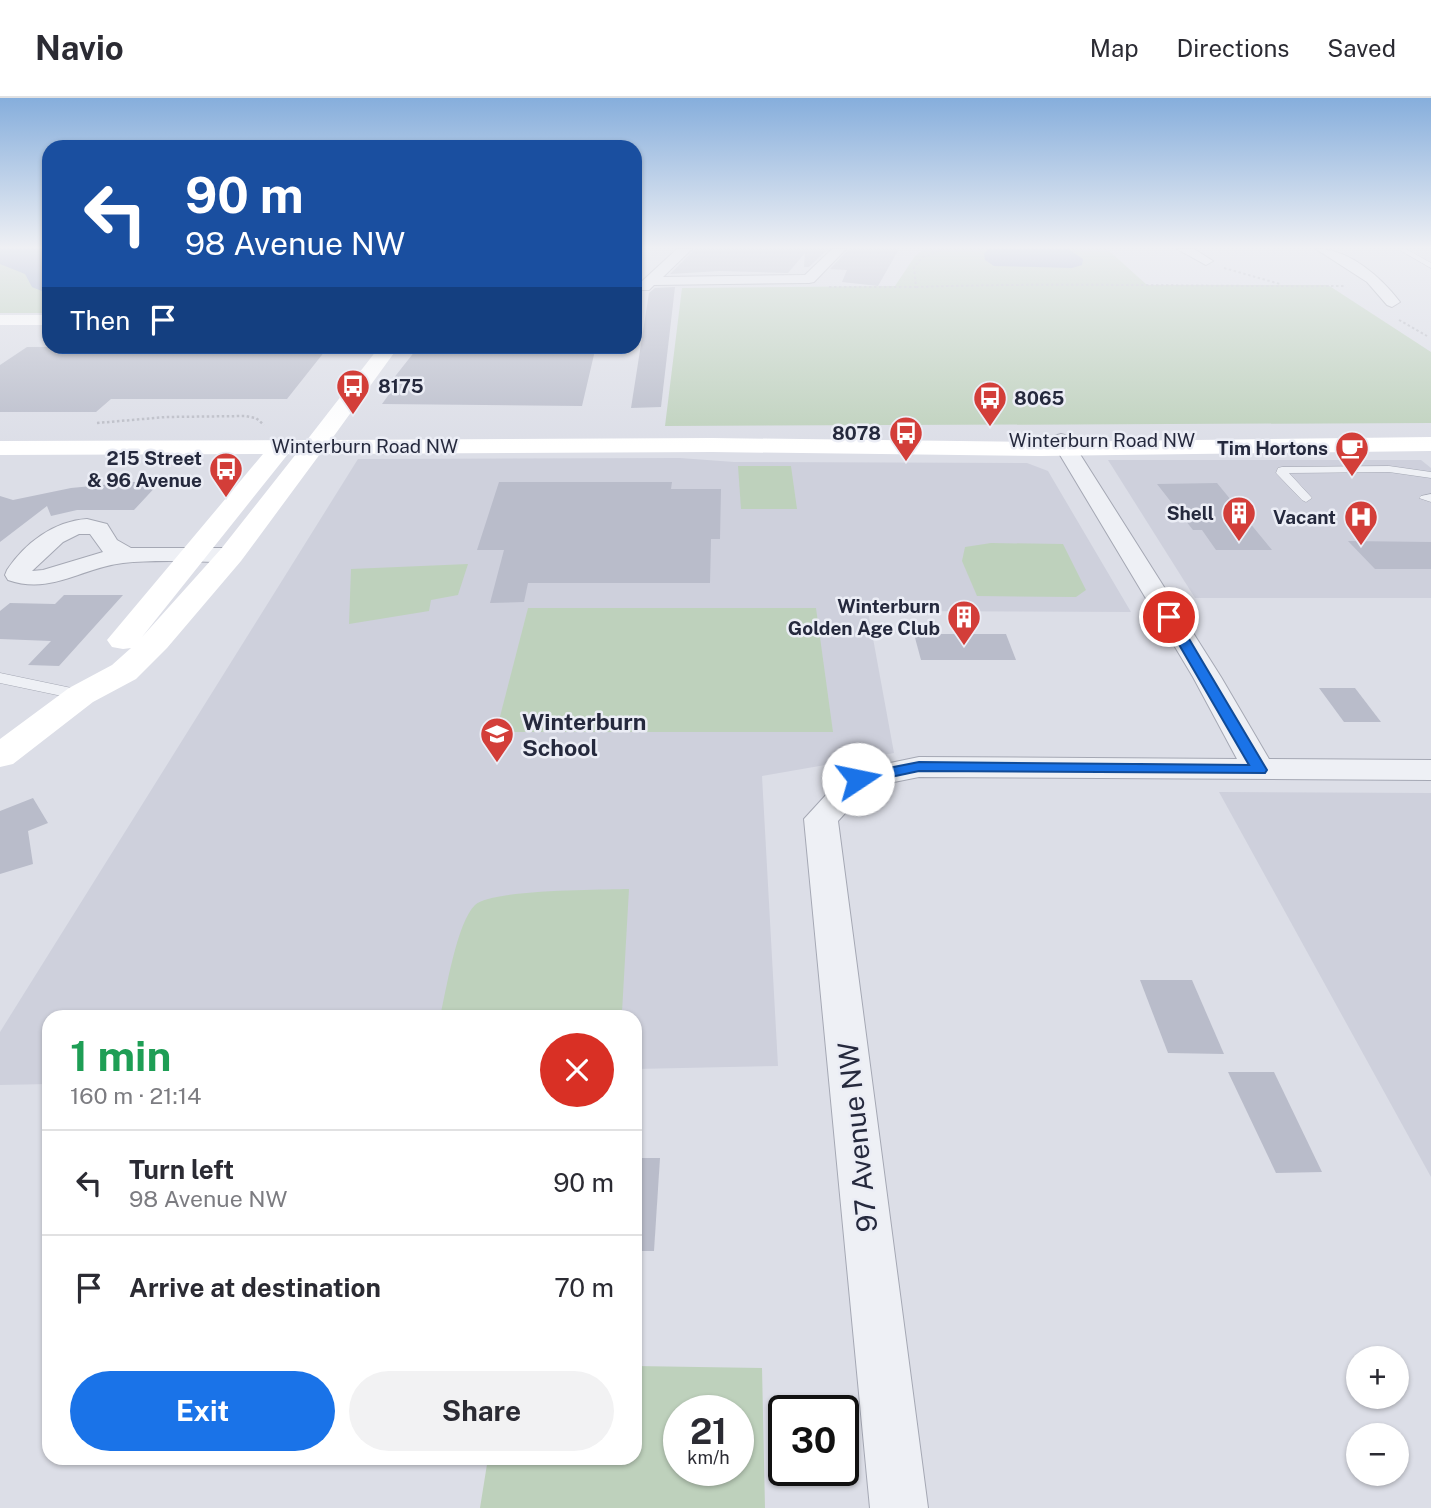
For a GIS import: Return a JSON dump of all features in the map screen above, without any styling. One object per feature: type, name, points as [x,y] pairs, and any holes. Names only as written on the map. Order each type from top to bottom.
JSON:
[{"type":"main road","points":[[0,320],[42,320]]},
{"type":"main road","points":[[0,756],[81,695],[124,672],[193,602],[316,446],[384,354]]},
{"type":"main road","points":[[81,695],[96,666],[140,622],[300,424]]},
{"type":"main road","name":"Winterburn Road NW","points":[[0,448],[782,448],[1431,436]]},
{"type":"main road","name":"Winterburn Road NW","points":[[1064,444],[1431,444]]},
{"type":"street","points":[[1064,444],[1207,677],[1259,770],[1431,771]]},
{"type":"street","points":[[124,554],[231,555]]},
{"type":"street","name":"97 Avenue NW","points":[[899,1508],[821,819],[858,779],[919,767],[1259,770]]},
{"type":"lane","points":[[1306,498],[1282,470],[1389,469],[1413,470],[1431,475]]},
{"type":"lane","points":[[0,678],[81,695]]},
{"type":"path","points":[[90,424],[166,417],[245,416],[256,418],[265,427]]},
{"type":"shaded area","name":"Winterburn School","points":[[680,458],[734,462],[1027,463],[1048,471],[1131,612],[868,611],[894,753],[762,776],[778,1066],[642,1069],[642,1010],[42,1010],[42,1084],[0,1085],[0,1032],[358,459]]},
{"type":"shaded area","points":[[1108,460],[1421,460],[1431,468],[1431,598],[1195,598]]},
{"type":"shaded area","points":[[1219,792],[1431,793],[1431,1177]]},
{"type":"green space","points":[[679,315],[1374,315],[1431,352],[1431,423],[665,426]]},
{"type":"green space","points":[[738,466],[791,466],[797,509],[741,509]]},
{"type":"green space","points":[[991,543],[1063,544],[1086,590],[1076,597],[977,596],[962,561],[965,547]]},
{"type":"green space","points":[[468,564],[458,595],[431,600],[429,611],[349,624],[351,569]]},
{"type":"green space","points":[[528,608],[816,608],[833,732],[496,732]]},
{"type":"green space","points":[[629,889],[622,1010],[442,1010],[458,941],[475,905],[502,896],[572,890]]},
{"type":"green space","points":[[642,1366],[762,1368],[765,1508],[480,1508],[487,1465],[642,1465]]},
{"type":"building","points":[[646,315],[672,315],[661,407],[631,408],[639,354],[642,354]]},
{"type":"building","points":[[27,347],[42,347],[42,354],[323,354],[287,399],[111,399],[96,412],[0,412],[0,365]]},
{"type":"building","points":[[413,354],[594,354],[582,406],[382,404],[400,379],[393,379]]},
{"type":"building","points":[[160,482],[134,510],[77,510],[51,516],[47,506],[0,542],[0,496],[13,500],[71,488]]},
{"type":"building","points":[[499,482],[672,482],[671,489],[721,489],[720,539],[711,539],[710,583],[528,583],[524,602],[490,603],[504,550],[477,550]]},
{"type":"building","points":[[1217,483],[1272,550],[1216,550],[1202,530],[1193,530],[1157,484]]},
{"type":"building","points":[[1348,541],[1431,542],[1431,569],[1375,569]]},
{"type":"building","points":[[64,595],[123,595],[59,666],[28,665],[51,641],[0,639],[0,611],[10,603],[55,604]]},
{"type":"building","name":"Winterburn Golden Age Club","points":[[914,634],[1006,634],[1016,660],[921,660]]},
{"type":"building","points":[[1319,688],[1355,688],[1381,722],[1344,722]]},
{"type":"building","points":[[33,798],[48,823],[28,831],[33,864],[0,874],[0,811]]},
{"type":"building","points":[[1140,980],[1192,980],[1224,1054],[1168,1053]]},
{"type":"building","points":[[1228,1072],[1274,1072],[1322,1172],[1276,1173]]},
{"type":"building","points":[[642,1158],[660,1158],[654,1251],[642,1251]]},
{"type":"place","name":"8175","points":[[353,416]]},
{"type":"place","name":"8065","points":[[990,428]]},
{"type":"place","name":"8078","points":[[906,463]]},
{"type":"place","name":"Tim Hortons","points":[[1352,478]]},
{"type":"place","name":"215 Street & 96 Avenue","points":[[226,499]]},
{"type":"place","name":"Shell","points":[[1239,543]]},
{"type":"place","name":"Vacant","points":[[1361,547]]},
{"type":"place","name":"Winterburn Golden Age Club","points":[[964,647]]},
{"type":"place","name":"Winterburn School","points":[[497,764]]},
{"type":"route","points":[[858,779],[919,767],[1259,770],[1207,677],[1169,617]]}]
